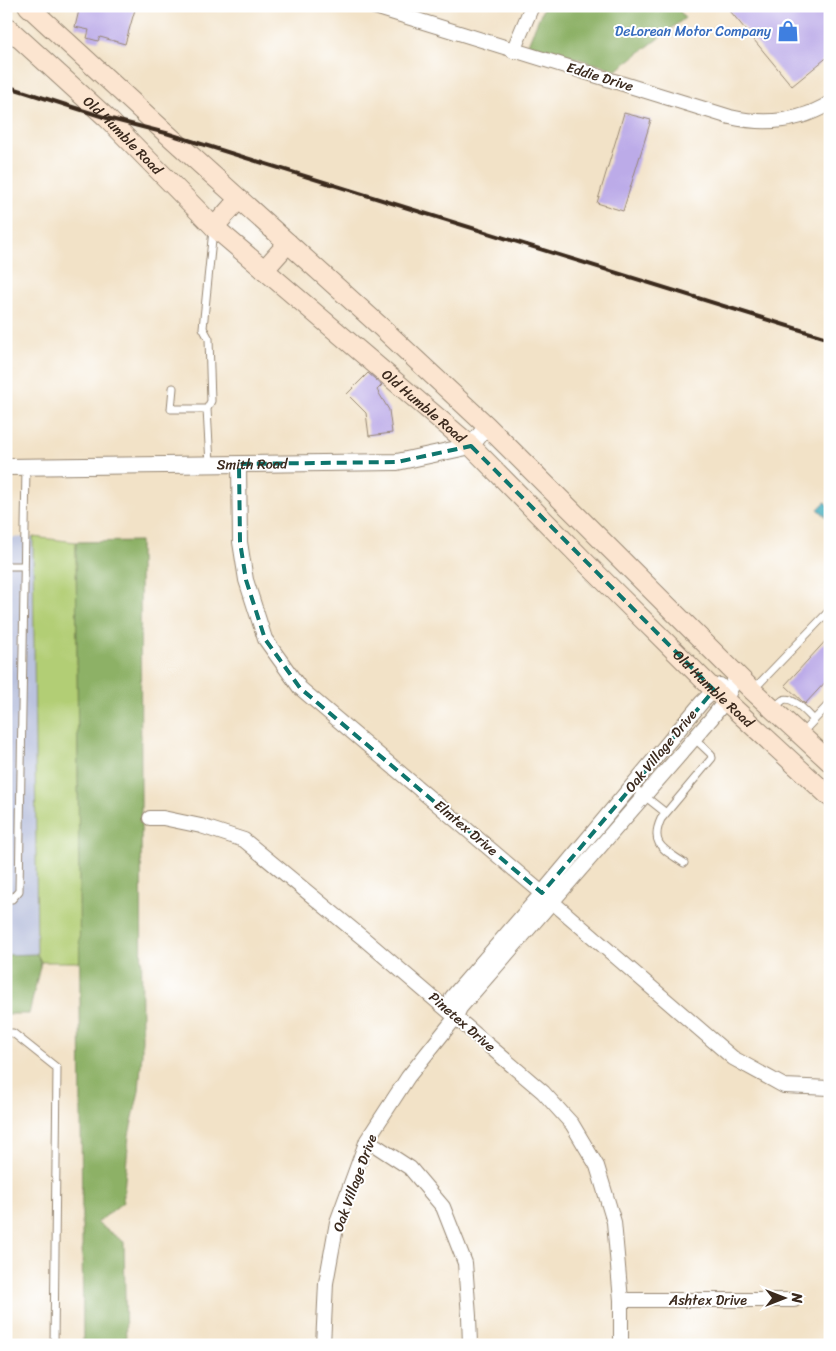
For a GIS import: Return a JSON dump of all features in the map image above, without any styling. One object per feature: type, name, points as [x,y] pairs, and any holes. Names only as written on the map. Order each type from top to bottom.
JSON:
[{"type":"main road","name":"Old Humble Road","points":[[28,6],[487,426],[772,710],[830,762]]},
{"type":"main road","name":"Old Humble Road","points":[[6,26],[107,118],[214,227],[471,446],[720,695],[830,797]]},
{"type":"main road","points":[[214,227],[239,199]]},
{"type":"main road","points":[[264,270],[288,243]]},
{"type":"main road","points":[[593,570],[612,552]]},
{"type":"street","name":"Eddie Drive","points":[[372,6],[748,121],[769,122],[790,119],[808,115],[830,103]]},
{"type":"street","points":[[513,50],[532,6]]},
{"type":"street","points":[[471,446],[487,426]]},
{"type":"street","name":"Smith Road","points":[[6,467],[397,462],[471,446]]},
{"type":"street","name":"Elmtex Drive","points":[[239,464],[240,542],[246,580],[265,639],[300,688],[548,897],[733,1058],[784,1086],[830,1088]]},
{"type":"street","name":"Oak Village Drive","points":[[548,897],[632,786],[720,695],[737,674]]},
{"type":"street","name":"Oak Village Drive","points":[[324,1345],[326,1283],[337,1222],[367,1140],[408,1077],[456,1017],[452,997],[644,796],[694,738],[720,695]]},
{"type":"street","name":"Pinetex Drive","points":[[150,818],[163,818],[201,826],[244,840],[364,938],[543,1092],[572,1124],[597,1166],[614,1222],[621,1300],[621,1345]]},
{"type":"street","points":[[367,1140],[410,1168],[443,1207],[465,1262],[470,1345]]},
{"type":"street","name":"Ashtex Drive","points":[[621,1300],[794,1300]]},
{"type":"lane","points":[[210,464],[207,409],[211,401],[209,339],[202,328],[214,227]]},
{"type":"lane","points":[[173,388],[171,409],[207,409]]},
{"type":"lane","points":[[6,899],[12,899],[19,891],[26,467]]},
{"type":"lane","points":[[6,566],[24,566]]},
{"type":"lane","points":[[753,691],[830,610]]},
{"type":"lane","points":[[772,710],[788,698],[793,700],[814,720]]},
{"type":"lane","points":[[800,735],[830,704]]},
{"type":"lane","points":[[684,863],[660,847],[656,837],[656,828],[660,819],[712,758],[711,754],[694,738]]},
{"type":"lane","points":[[632,786],[666,813]]},
{"type":"lane","points":[[6,1033],[13,1033],[57,1068],[54,1345]]},
{"type":"highlighted area","points":[[471,446],[714,690],[542,893],[300,688],[265,639],[246,580],[240,542],[239,464],[397,462]]},
{"type":"shaded area","points":[[33,537],[37,954],[6,955],[6,538]]},
{"type":"green space","points":[[544,6],[676,6],[685,18],[617,70],[528,44]]},
{"type":"green space","points":[[33,537],[76,542],[80,962],[41,962],[37,954]]},
{"type":"green space","points":[[140,541],[142,1053],[139,1091],[129,1135],[123,1202],[97,1223],[124,1242],[126,1345],[83,1345],[76,542]]},
{"type":"green space","points":[[37,954],[41,962],[29,1014],[6,1014],[6,955]]},
{"type":"water","points":[[825,502],[830,506],[830,520],[818,509]]},
{"type":"building","points":[[80,6],[136,6],[125,44],[100,37],[98,41],[87,38],[89,30],[75,27]]},
{"type":"building","name":"DeLorean Motor Company","points":[[726,6],[830,6],[830,55],[792,86]]},
{"type":"building","points":[[624,113],[651,120],[623,211],[597,203]]},
{"type":"building","points":[[368,373],[382,385],[377,390],[389,410],[392,433],[369,436],[366,413],[347,394]]},
{"type":"building","points":[[830,636],[830,677],[805,704],[785,685]]},
{"type":"railway","points":[[6,86],[107,118],[166,133],[830,339]]},
{"type":"place","name":"DeLorean Motor Company","points":[[788,31]]}]
